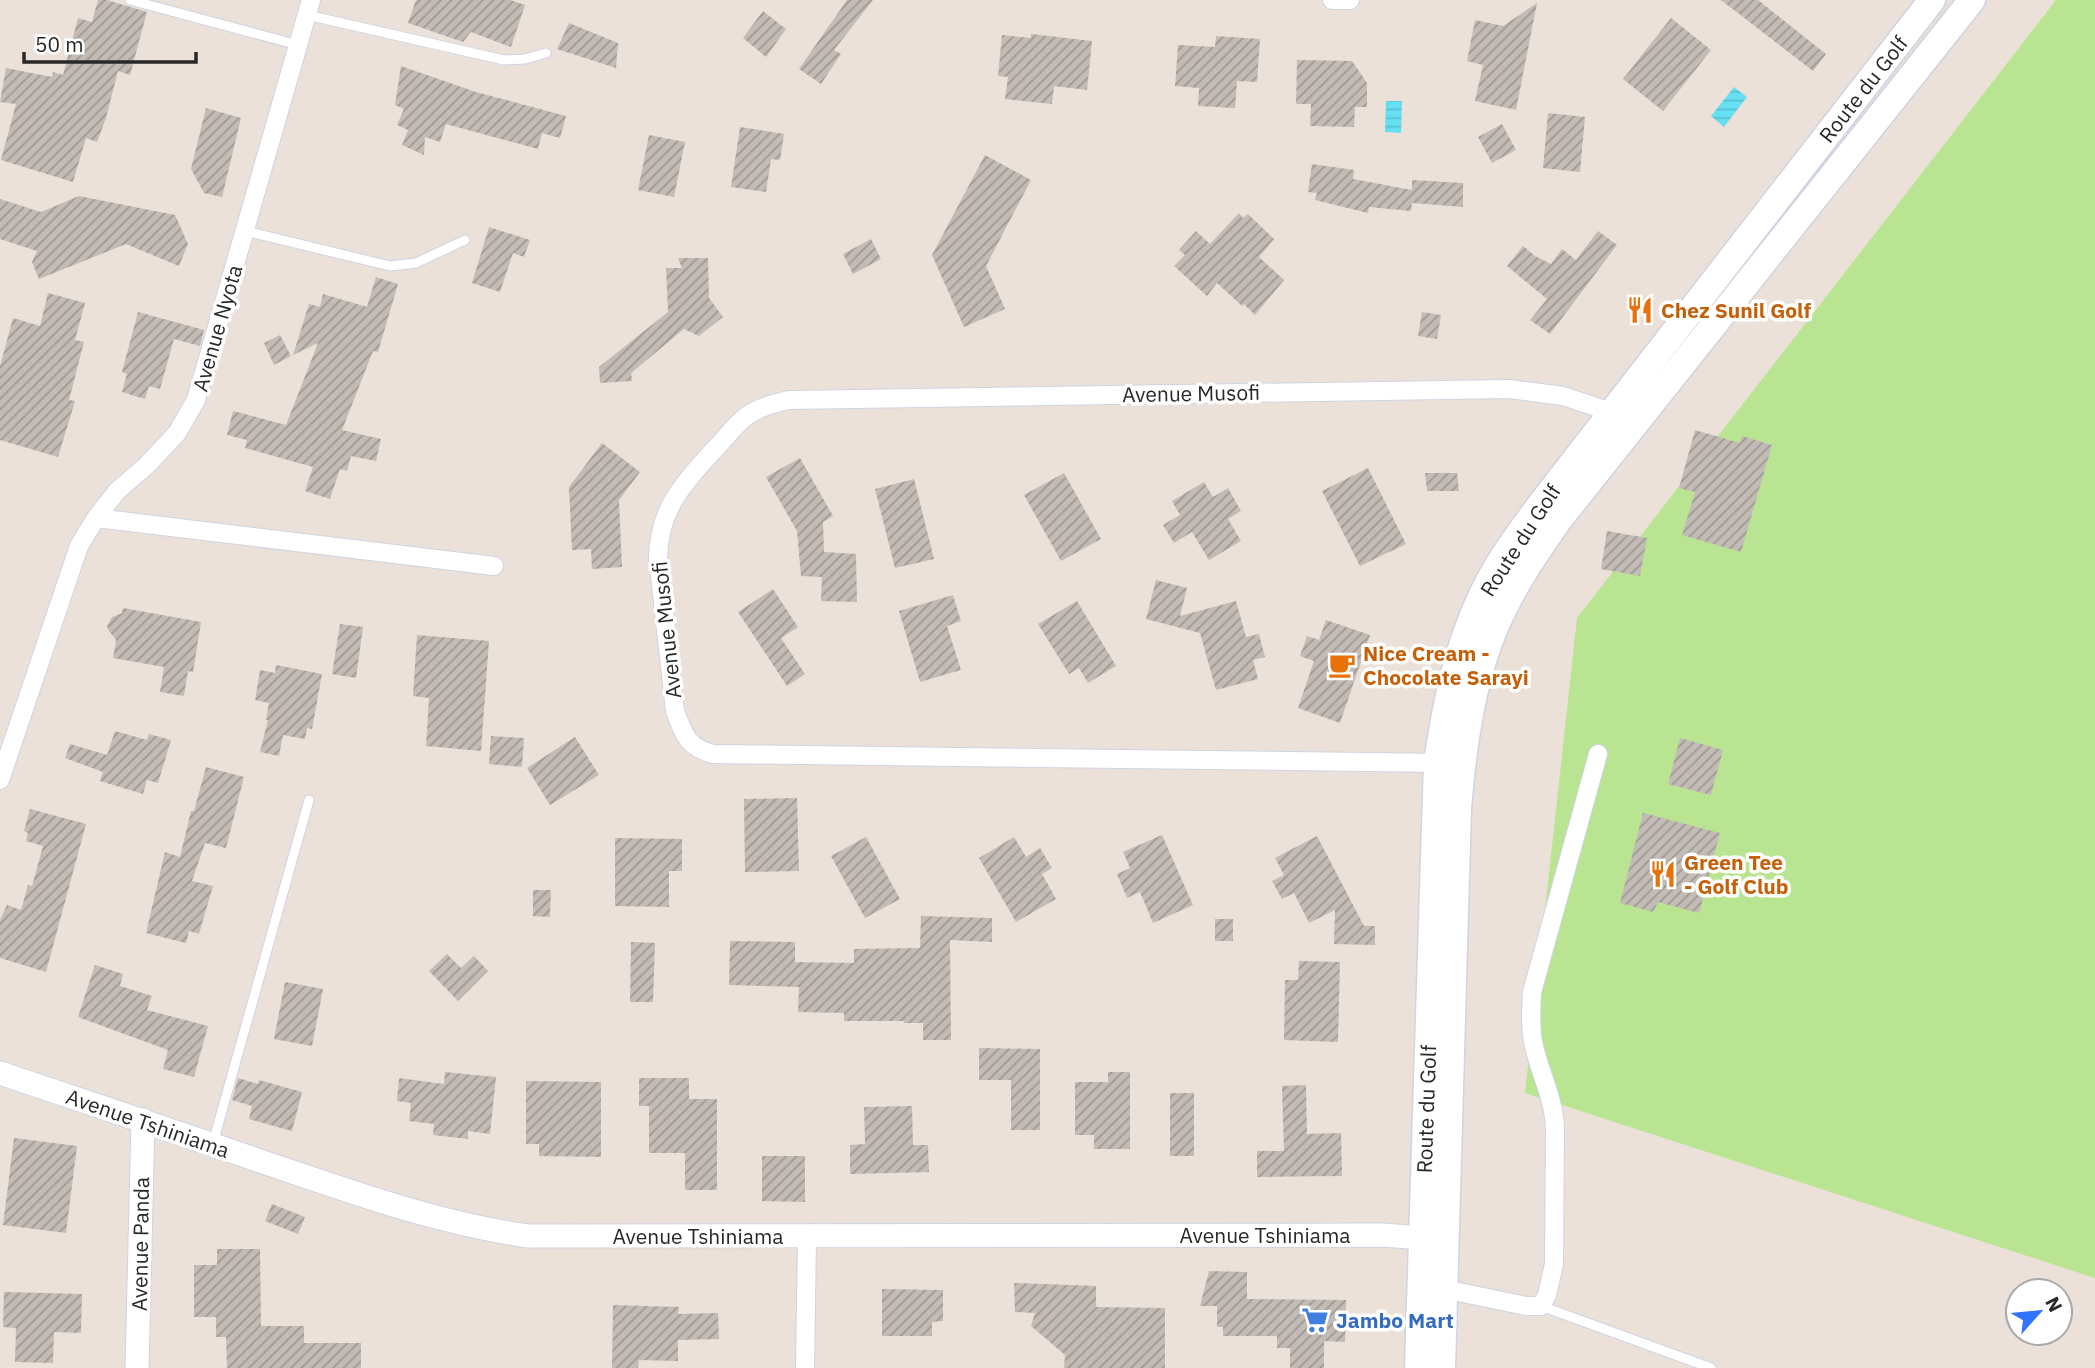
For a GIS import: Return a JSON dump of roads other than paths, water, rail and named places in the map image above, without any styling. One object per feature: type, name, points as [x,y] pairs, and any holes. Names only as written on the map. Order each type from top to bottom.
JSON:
[{"type":"main road","name":"Route du Golf","points":[[1418,1368],[1432,1287],[1430,1028],[1449,764],[1450,686],[1467,628],[1493,572],[1540,505],[1624,417],[1933,0]]},
{"type":"main road","points":[[1624,417],[1972,0]]},
{"type":"main road","points":[[1432,1287],[1442,1368]]},
{"type":"street","points":[[1332,0],[1350,0]]},
{"type":"street","name":"Avenue Nyota","points":[[0,780],[79,546],[117,491],[147,465],[177,433],[196,400],[309,8]]},
{"type":"street","name":"Avenue Musofi","points":[[1449,764],[713,754],[693,746],[683,733],[675,711],[658,558],[665,515],[684,483],[749,415],[769,405],[789,400],[1508,389],[1563,397],[1624,417]]},
{"type":"street","points":[[96,518],[494,566]]},
{"type":"street","points":[[1432,1287],[1526,1306],[1541,1306],[1547,1295],[1554,1264],[1555,1129],[1554,1109],[1534,1045],[1530,1019],[1532,992],[1598,754]]},
{"type":"street","name":"Avenue Tshiniama","points":[[0,1073],[422,1213],[488,1230],[528,1236],[1382,1235],[1433,1238]]},
{"type":"street","name":"Avenue Panda","points":[[137,1368],[143,1121]]},
{"type":"street","points":[[805,1368],[807,1236]]},
{"type":"lane","points":[[130,0],[298,45]]},
{"type":"lane","points":[[309,8],[504,60],[524,60],[545,53]]},
{"type":"lane","points":[[245,232],[390,266],[416,263],[465,240]]},
{"type":"lane","points":[[213,1145],[309,800]]},
{"type":"lane","points":[[1541,1306],[1711,1368]]},
{"type":"water","points":[[1734,87],[1747,97],[1724,127],[1711,116]]},
{"type":"water","points":[[1386,101],[1402,101],[1401,133],[1385,132]]},
{"type":"place","name":"Chez Sunil Golf","points":[[1640,310]]},
{"type":"place","name":"Nice Cream - Chocolate Sarayi","points":[[1342,665]]},
{"type":"place","name":"Green Tee - Golf Club","points":[[1663,874]]},
{"type":"place","name":"Jambo Mart","points":[[1315,1320]]}]
